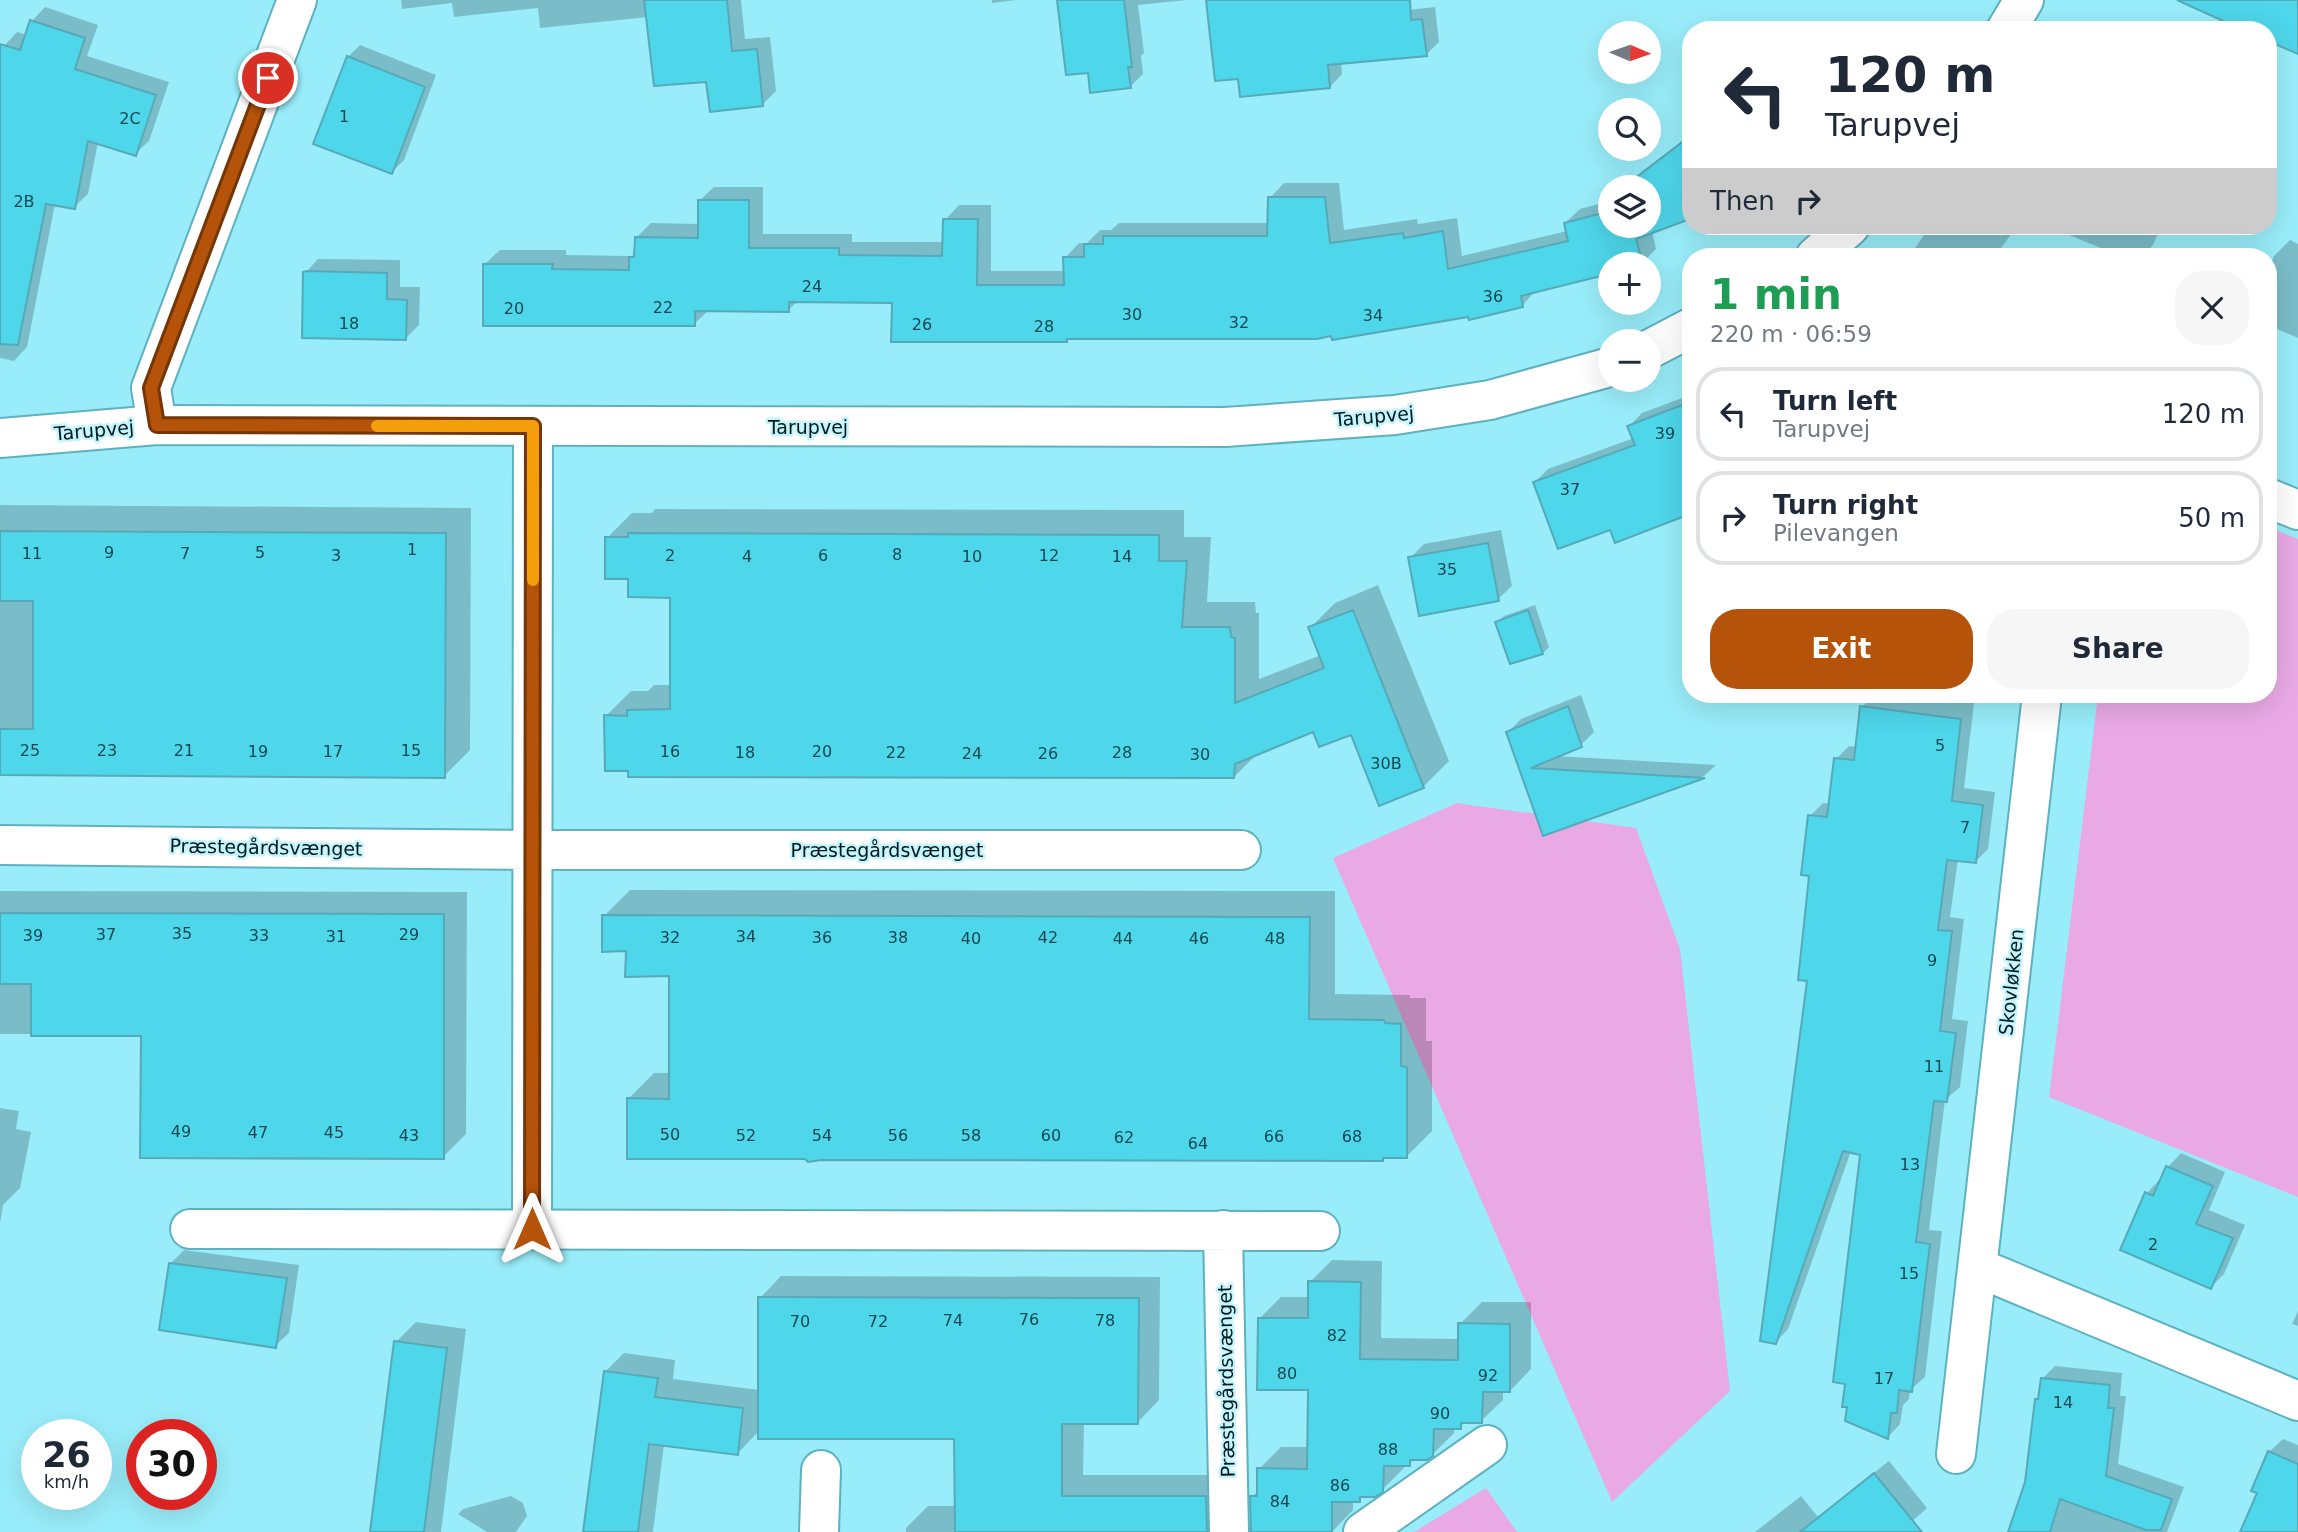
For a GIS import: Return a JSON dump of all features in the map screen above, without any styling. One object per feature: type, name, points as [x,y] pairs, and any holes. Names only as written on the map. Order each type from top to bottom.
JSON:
[{"type":"street","points":[[157,425],[151,388],[297,0]]},
{"type":"street","points":[[2011,21],[2024,0]]},
{"type":"street","points":[[1825,248],[1840,235]]},
{"type":"street","points":[[1661,343],[1682,332]]},
{"type":"street","name":"Tarupvej","points":[[0,438],[157,425],[1225,427],[1395,415],[1490,400],[1598,370]]},
{"type":"street","points":[[532,1229],[533,426]]},
{"type":"street","points":[[2277,502],[2298,510]]},
{"type":"street","name":"Skovløkken","points":[[1956,1454],[2041,703]]},
{"type":"street","name":"Præstegårdsvænget","points":[[0,845],[532,850],[1241,850]]},
{"type":"street","points":[[190,1229],[1320,1231]]},
{"type":"street","name":"Præstegårdsvænget","points":[[1223,1230],[1229,1532]]},
{"type":"street","points":[[1979,1268],[2298,1401]]},
{"type":"street","points":[[1363,1532],[1488,1445]]},
{"type":"street","points":[[820,1532],[821,1470]]},
{"type":"shaded area","points":[[2277,531],[2298,539],[2298,1197],[2049,1097],[2097,703],[2277,703]]},
{"type":"shaded area","points":[[1457,803],[1636,828],[1680,949],[1730,1391],[1612,1502],[1333,858]]},
{"type":"shaded area","points":[[1486,1488],[1517,1532],[1414,1532]]},
{"type":"building","points":[[644,0],[727,0],[732,51],[757,49],[763,106],[710,112],[706,82],[654,86]]},
{"type":"building","points":[[1057,0],[1124,0],[1132,67],[1128,67],[1131,88],[1090,93],[1088,73],[1066,75]]},
{"type":"building","points":[[1206,0],[1410,0],[1411,20],[1422,19],[1427,56],[1328,65],[1330,88],[1240,97],[1238,79],[1215,81]]},
{"type":"building","points":[[2177,0],[2298,0],[2298,54],[2277,45],[2277,21],[2223,21]]},
{"type":"building","points":[[30,20],[85,38],[75,69],[156,95],[136,156],[88,141],[75,209],[46,204],[18,345],[0,344],[0,44],[20,50]]},
{"type":"building","points":[[347,56],[425,87],[392,174],[313,144]]},
{"type":"building","points":[[1682,142],[1682,222],[1661,230],[1661,175],[1639,175],[1661,161]]},
{"type":"building","points":[[1268,197],[1325,197],[1330,243],[1403,233],[1404,238],[1443,231],[1448,269],[1568,241],[1564,223],[1598,214],[1598,238],[1639,238],[1636,239],[1640,252],[1598,252],[1598,277],[1521,296],[1523,307],[1469,320],[1468,317],[1332,340],[1331,336],[1317,339],[891,342],[892,303],[789,302],[789,312],[695,311],[695,326],[483,326],[483,264],[553,264],[552,269],[629,270],[629,257],[634,257],[635,237],[698,238],[698,200],[749,200],[749,248],[839,248],[839,255],[942,256],[943,219],[978,219],[977,285],[1064,285],[1063,257],[1084,257],[1084,244],[1103,244],[1103,236],[1267,236]]},
{"type":"building","points":[[303,272],[387,273],[387,299],[407,300],[406,340],[302,338]]},
{"type":"building","points":[[1682,405],[1682,517],[1615,543],[1610,530],[1558,549],[1533,482],[1635,445],[1627,426]]},
{"type":"building","points":[[0,531],[446,533],[445,778],[0,775],[0,729],[33,729],[33,601],[0,601]]},
{"type":"building","points":[[628,533],[1159,535],[1159,561],[1187,561],[1182,627],[1230,627],[1231,637],[1235,638],[1235,703],[1324,668],[1308,627],[1353,610],[1424,788],[1379,806],[1351,735],[1319,747],[1313,732],[1235,764],[1234,778],[628,777],[628,771],[605,771],[604,715],[627,716],[627,710],[670,709],[670,598],[628,597],[628,579],[605,579],[605,537],[628,537]]},
{"type":"building","points":[[1488,543],[1499,601],[1419,616],[1408,557]]},
{"type":"building","points":[[1528,610],[1543,654],[1510,664],[1495,622]]},
{"type":"building","points":[[1568,706],[1582,747],[1531,768],[1705,778],[1543,836],[1506,732]]},
{"type":"building","points":[[1860,706],[1961,719],[1952,801],[1983,805],[1976,863],[1947,860],[1938,930],[1952,931],[1940,1031],[1956,1033],[1947,1102],[1934,1101],[1916,1242],[1930,1244],[1912,1392],[1899,1390],[1897,1413],[1891,1413],[1888,1439],[1845,1421],[1847,1407],[1842,1407],[1845,1384],[1833,1382],[1860,1155],[1843,1151],[1776,1344],[1760,1341],[1807,981],[1798,980],[1809,876],[1801,875],[1808,815],[1827,817],[1834,758],[1854,760]]},
{"type":"building","points":[[0,913],[444,914],[444,1159],[140,1158],[141,1036],[31,1036],[31,984],[0,984]]},
{"type":"building","points":[[602,915],[1310,917],[1309,1019],[1384,1020],[1385,1023],[1401,1024],[1401,1066],[1407,1067],[1407,1158],[1383,1158],[1383,1161],[808,1162],[805,1159],[627,1159],[627,1098],[669,1099],[669,976],[625,977],[626,951],[602,952]]},
{"type":"building","points":[[2166,1166],[2213,1186],[2196,1224],[2233,1238],[2211,1289],[2120,1250],[2145,1192],[2153,1196]]},
{"type":"building","points":[[169,1263],[287,1278],[276,1348],[159,1330]]},
{"type":"building","points":[[1308,1281],[1361,1282],[1360,1359],[1458,1360],[1458,1323],[1510,1324],[1510,1392],[1483,1392],[1482,1423],[1461,1423],[1461,1429],[1434,1429],[1433,1456],[1427,1460],[1410,1460],[1410,1466],[1384,1466],[1383,1492],[1375,1497],[1360,1497],[1360,1502],[1332,1502],[1332,1532],[1251,1532],[1250,1496],[1257,1496],[1257,1468],[1307,1469],[1308,1390],[1257,1390],[1258,1318],[1308,1318]]},
{"type":"building","points":[[758,1297],[1139,1298],[1138,1424],[1062,1424],[1062,1496],[1206,1496],[1207,1532],[955,1532],[954,1439],[758,1439]]},
{"type":"building","points":[[394,1341],[447,1348],[424,1532],[370,1532]]},
{"type":"building","points":[[604,1371],[658,1378],[655,1397],[743,1408],[738,1455],[649,1444],[638,1532],[583,1532]]},
{"type":"building","points":[[2041,1378],[2110,1385],[2108,1408],[2114,1408],[2106,1476],[2172,1499],[2161,1530],[2146,1530],[2060,1499],[2050,1532],[2008,1532],[2025,1482],[2035,1399],[2038,1399]]},
{"type":"building","points":[[2268,1451],[2298,1464],[2298,1532],[2240,1532],[2257,1493],[2251,1491]]},
{"type":"building","points":[[1874,1473],[1922,1532],[1800,1532]]},
{"type":"slow traffic","points":[[377,426],[533,426],[533,580]]},
{"type":"route","points":[[268,78],[151,388],[157,425],[533,426],[532,1229]]}]
